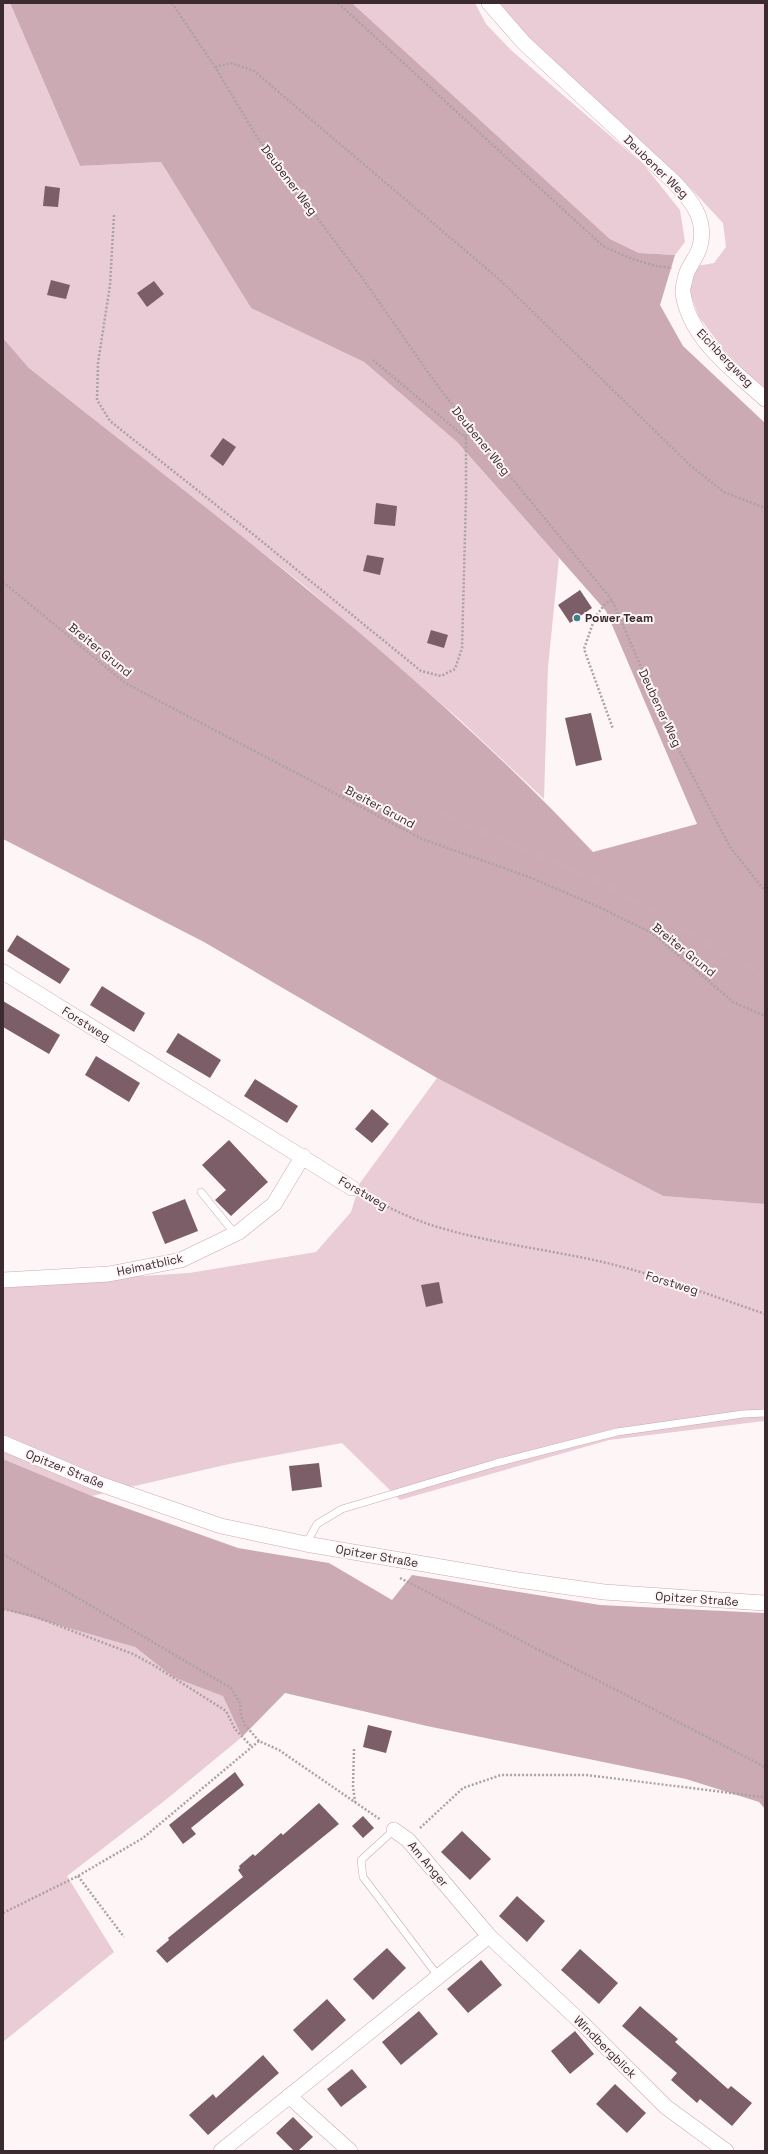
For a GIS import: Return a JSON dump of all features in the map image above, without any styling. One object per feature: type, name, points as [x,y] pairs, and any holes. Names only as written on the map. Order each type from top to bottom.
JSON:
[{"type":"street","name":"Deubener Weg","points":[[489,3],[524,44],[674,182],[692,202],[699,217],[702,229],[700,247],[688,269]]},
{"type":"street","name":"Eichbergweg","points":[[688,269],[682,291],[685,306],[694,327],[725,362],[765,399]]},
{"type":"street","name":"Forstweg","points":[[3,972],[303,1156],[352,1188]]},
{"type":"street","name":"Heimatblick","points":[[3,1280],[109,1274],[181,1260],[235,1234],[274,1204],[303,1156]]},
{"type":"street","name":"Opitzer Straße","points":[[3,1444],[97,1483],[221,1526],[306,1544],[518,1580],[604,1592],[765,1603]]},
{"type":"street","name":"Am Anger","points":[[394,1830],[408,1840],[489,1936]]},
{"type":"street","points":[[220,2151],[489,1936]]},
{"type":"street","name":"Windbergblick","points":[[489,1936],[582,2023],[666,2107],[726,2151]]},
{"type":"street","points":[[289,2096],[350,2151]]},
{"type":"lane","points":[[201,1192],[235,1234]]},
{"type":"lane","points":[[306,1544],[317,1524],[342,1509],[496,1463],[617,1432],[743,1414],[765,1413]]},
{"type":"lane","points":[[394,1830],[361,1860],[363,1877],[438,1976]]},
{"type":"path","name":"Deubener Weg","points":[[172,3],[215,67],[256,137],[365,282],[463,419],[612,600],[672,736],[730,847],[765,891]]},
{"type":"path","points":[[338,3],[603,246],[632,259],[656,266],[688,269]]},
{"type":"path","points":[[215,67],[231,63],[254,71],[500,280],[692,466],[724,492],[765,508]]},
{"type":"path","points":[[114,215],[110,285],[98,363],[97,400],[110,421],[254,535],[421,671],[441,676],[455,669],[462,648],[466,505],[466,438],[463,419]]},
{"type":"path","points":[[373,360],[466,438]]},
{"type":"path","name":"Breiter Grund","points":[[3,582],[125,683],[422,839],[529,877],[599,907],[652,933],[733,1002],[765,1016]]},
{"type":"path","points":[[612,600],[606,603],[595,617],[584,649],[612,729]]},
{"type":"path","name":"Forstweg","points":[[352,1188],[391,1209],[440,1228],[531,1249],[607,1263],[709,1294],[765,1314]]},
{"type":"path","points":[[3,1554],[231,1688],[240,1703],[241,1715],[245,1725],[259,1741],[279,1750],[394,1830]]},
{"type":"path","points":[[398,1577],[765,1767]]},
{"type":"path","points":[[3,1609],[34,1616],[133,1654],[155,1666],[226,1711],[235,1729],[252,1747]]},
{"type":"path","points":[[3,1912],[78,1876],[143,1838],[259,1741]]},
{"type":"path","points":[[354,1749],[353,1786],[355,1802]]},
{"type":"path","points":[[408,1840],[463,1788],[501,1775],[587,1775],[762,1797],[765,1800]]},
{"type":"path","points":[[78,1876],[124,1937]]},
{"type":"shaded area","points":[[3,3],[10,3],[80,166],[161,162],[251,308],[364,362],[457,442],[559,558],[548,667],[544,799],[459,719],[302,584],[29,368],[3,338]]},
{"type":"shaded area","points":[[10,3],[352,3],[610,239],[639,253],[675,255],[660,305],[683,346],[765,423],[765,1204],[663,1196],[437,1078],[204,942],[3,839],[3,338],[29,368],[248,541],[391,660],[528,786],[593,852],[697,824],[606,611],[457,442],[364,362],[251,308],[161,162],[80,166]]},
{"type":"shaded area","points":[[352,3],[475,3],[486,24],[512,51],[644,165],[680,210],[685,242],[675,255],[639,253],[610,239]]},
{"type":"shaded area","points":[[500,3],[765,3],[765,390],[723,349],[699,317],[689,290],[697,266],[714,263],[726,247],[723,223],[681,178],[528,37]]},
{"type":"shaded area","points":[[437,1078],[663,1196],[765,1204],[765,1421],[609,1440],[400,1500],[342,1443],[229,1464],[92,1496],[3,1459],[3,1285],[189,1273],[316,1252],[351,1212],[360,1183]]},
{"type":"shaded area","points":[[3,1459],[92,1496],[238,1548],[329,1563],[392,1600],[412,1575],[600,1605],[765,1613],[765,1809],[759,1802],[686,1779],[427,1726],[285,1693],[242,1737],[223,1696],[173,1677],[135,1647],[3,1609]]},
{"type":"shaded area","points":[[3,1604],[135,1647],[173,1677],[223,1695],[242,1737],[163,1802],[67,1876],[114,1952],[3,2042]]},
{"type":"building","points":[[45,186],[60,188],[58,207],[43,206]]},
{"type":"building","points":[[51,280],[70,285],[66,299],[47,295]]},
{"type":"building","points":[[154,281],[164,294],[147,307],[137,293]]},
{"type":"building","points":[[223,438],[236,447],[223,466],[210,456]]},
{"type":"building","points":[[376,503],[397,506],[395,526],[374,524]]},
{"type":"building","points":[[367,555],[384,558],[380,575],[363,571]]},
{"type":"building","points":[[580,590],[592,608],[570,623],[558,605]]},
{"type":"building","points":[[431,630],[448,635],[444,648],[427,643]]},
{"type":"building","points":[[591,713],[602,760],[576,766],[565,718]]},
{"type":"building","points":[[17,935],[70,969],[60,984],[7,951]]},
{"type":"building","points":[[102,986],[145,1013],[134,1032],[90,1005]]},
{"type":"building","points":[[3,1001],[60,1035],[49,1054],[3,1027]]},
{"type":"building","points":[[178,1033],[221,1060],[210,1078],[166,1052]]},
{"type":"building","points":[[96,1056],[140,1083],[129,1102],[85,1075]]},
{"type":"building","points":[[255,1079],[298,1106],[287,1123],[244,1096]]},
{"type":"building","points":[[372,1109],[389,1124],[372,1143],[355,1129]]},
{"type":"building","points":[[229,1140],[268,1182],[231,1216],[215,1200],[226,1190],[202,1165]]},
{"type":"building","points":[[185,1199],[198,1231],[165,1244],[152,1212]]},
{"type":"building","points":[[439,1282],[443,1303],[426,1307],[421,1285]]},
{"type":"building","points":[[319,1463],[322,1487],[292,1491],[289,1466]]},
{"type":"building","points":[[368,1725],[392,1731],[386,1753],[363,1747]]},
{"type":"building","points":[[235,1772],[244,1785],[191,1828],[196,1834],[183,1844],[169,1825]]},
{"type":"building","points":[[319,1803],[339,1824],[167,1963],[156,1951],[169,1940],[168,1938],[243,1877],[238,1870],[240,1868],[239,1866],[253,1854],[255,1856],[281,1833],[283,1835]]},
{"type":"building","points":[[363,1816],[374,1828],[363,1838],[352,1826]]},
{"type":"building","points":[[462,1831],[491,1859],[470,1880],[441,1852]]},
{"type":"building","points":[[517,1896],[545,1921],[527,1942],[499,1916]]},
{"type":"building","points":[[387,1948],[406,1968],[373,2000],[353,1979]]},
{"type":"building","points":[[580,1949],[618,1983],[599,2004],[561,1970]]},
{"type":"building","points":[[481,1960],[502,1985],[468,2013],[447,1989]]},
{"type":"building","points":[[327,1999],[346,2020],[312,2051],[293,2030]]},
{"type":"building","points":[[640,2006],[678,2039],[675,2042],[728,2089],[731,2086],[752,2103],[732,2126],[700,2099],[697,2103],[671,2080],[677,2073],[622,2026]]},
{"type":"building","points":[[419,2011],[438,2034],[401,2065],[382,2042]]},
{"type":"building","points":[[575,2031],[594,2054],[570,2074],[551,2051]]},
{"type":"building","points":[[263,2055],[279,2073],[208,2135],[189,2115],[213,2094],[216,2098]]},
{"type":"building","points":[[352,2069],[367,2087],[341,2107],[327,2089]]},
{"type":"building","points":[[615,2084],[646,2113],[627,2133],[596,2104]]},
{"type":"building","points":[[293,2117],[313,2137],[298,2151],[294,2151],[276,2133]]},
{"type":"waterway","points":[[443,814],[605,884],[765,977]]},
{"type":"place","name":"Power Team","points":[[577,618]]}]
